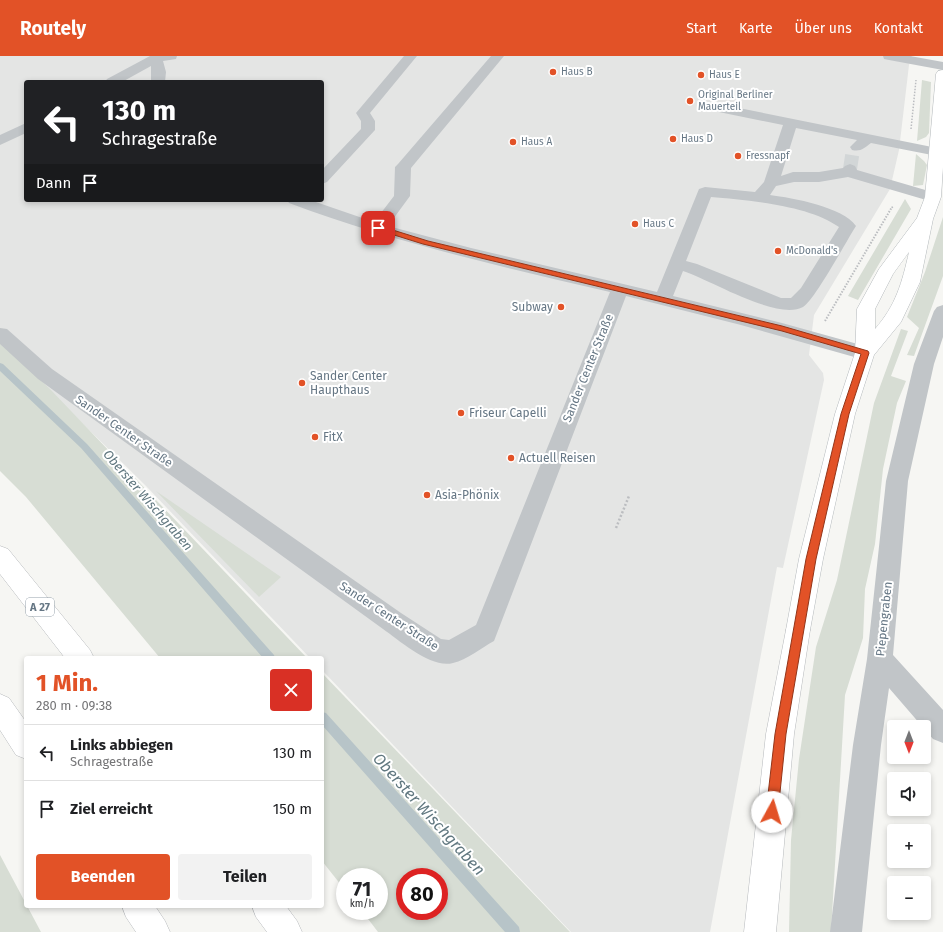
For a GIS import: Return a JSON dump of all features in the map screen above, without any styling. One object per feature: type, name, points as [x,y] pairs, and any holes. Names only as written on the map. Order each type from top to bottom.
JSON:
[{"type":"main road","points":[[865,353],[895,318],[911,282],[925,219],[933,197],[943,74]]},
{"type":"main road","points":[[760,932],[780,734],[811,559],[845,414],[865,353],[866,309],[885,273],[925,219]]},
{"type":"main road","name":"A 27","points":[[0,556],[78,656]]},
{"type":"main road","points":[[0,708],[24,742]]},
{"type":"main road","points":[[138,908],[154,932]]},
{"type":"main road","points":[[268,908],[286,932]]},
{"type":"street","points":[[116,80],[156,57],[171,56]]},
{"type":"street","points":[[324,177],[368,130],[368,121],[363,112],[411,56]]},
{"type":"street","points":[[378,228],[402,196],[402,167],[498,56]]},
{"type":"street","points":[[889,56],[943,66]]},
{"type":"street","points":[[156,57],[158,80]]},
{"type":"street","points":[[719,108],[937,152]]},
{"type":"street","points":[[760,197],[771,183],[791,122]]},
{"type":"street","points":[[0,141],[24,128]]},
{"type":"street","points":[[853,150],[868,138]]},
{"type":"street","points":[[771,183],[792,176],[819,177],[850,170],[933,197]]},
{"type":"street","points":[[663,299],[676,264],[705,192],[760,197],[808,208],[841,220],[848,226],[807,292],[796,302],[788,305],[778,304],[691,268],[676,264]]},
{"type":"street","points":[[302,202],[378,228],[433,244],[782,328],[865,353]]},
{"type":"street","name":"Sander Center Straße","points":[[0,334],[45,374],[392,621],[438,651],[452,652],[485,633],[534,502],[620,289]]},
{"type":"street","name":"Piepengraben","points":[[846,932],[867,745],[880,659],[897,481],[924,364],[943,311]]},
{"type":"street","points":[[880,659],[943,730]]},
{"type":"path","points":[[616,528],[629,496]]},
{"type":"shaded area","points":[[0,56],[912,56],[909,65],[899,150],[890,189],[814,315],[809,355],[823,373],[824,380],[783,568],[777,567],[710,932],[571,932],[324,672],[324,656],[308,656],[146,486],[0,342]]},
{"type":"shaded area","points":[[922,80],[931,82],[929,133],[926,137],[917,141]]},
{"type":"shaded area","points":[[916,154],[927,165],[923,185],[913,186]]},
{"type":"shaded area","points":[[905,199],[911,209],[858,300],[848,296]]},
{"type":"shaded area","points":[[943,217],[943,276],[914,356],[907,355],[919,328],[907,317],[925,272]]},
{"type":"shaded area","points":[[901,329],[908,331],[891,376],[906,381],[897,403],[883,469],[875,544],[865,589],[863,638],[845,695],[831,932],[789,932],[791,840],[799,759],[816,647],[837,580],[874,403]]},
{"type":"shaded area","points":[[0,342],[50,389],[305,656],[158,656],[26,497],[0,471]]},
{"type":"shaded area","points":[[156,491],[281,577],[259,597]]},
{"type":"shaded area","points":[[324,675],[570,932],[378,932],[369,920],[388,920],[388,868],[336,868],[336,879],[324,864]]},
{"type":"shaded area","points":[[0,855],[24,900],[24,908],[28,908],[41,932],[0,932]]},
{"type":"waterway","name":"Oberster Wischgraben","points":[[0,366],[84,446],[268,656]]},
{"type":"waterway","name":"Oberster Wischgraben","points":[[324,719],[514,932]]},
{"type":"tunnel","points":[[850,169],[853,150]]},
{"type":"place","name":"Haus B","points":[[553,72]]},
{"type":"place","name":"Haus E","points":[[701,75]]},
{"type":"place","name":"Original Berliner Mauerteil","points":[[690,101]]},
{"type":"place","name":"Haus D","points":[[673,139]]},
{"type":"place","name":"Haus A","points":[[513,142]]},
{"type":"place","name":"Fressnapf","points":[[738,156]]},
{"type":"place","name":"Haus C","points":[[635,224]]},
{"type":"place","name":"McDonald's","points":[[778,251]]},
{"type":"place","name":"Subway","points":[[561,307]]},
{"type":"place","name":"Sander Center Haupthaus","points":[[302,383]]},
{"type":"place","name":"Friseur Capelli","points":[[461,413]]},
{"type":"place","name":"FitX","points":[[315,437]]},
{"type":"place","name":"Actuell Reisen","points":[[511,458]]},
{"type":"place","name":"Asia-Phönix","points":[[427,495]]},
{"type":"route","points":[[378,228],[426,242],[782,328],[865,353],[845,414],[811,559],[780,734],[772,812]]}]
